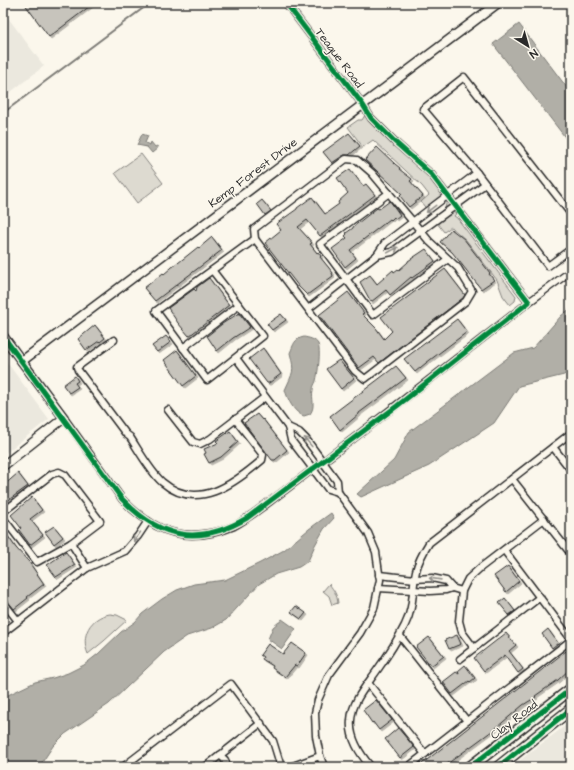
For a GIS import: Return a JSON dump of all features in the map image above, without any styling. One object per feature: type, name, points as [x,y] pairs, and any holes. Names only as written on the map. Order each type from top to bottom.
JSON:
[{"type":"main road","name":"Clay Road","points":[[470,767],[571,689]]},
{"type":"main road","points":[[546,708],[555,721]]},
{"type":"main road","points":[[498,767],[571,709]]},
{"type":"street","name":"Teague Road","points":[[286,3],[363,105],[371,118],[431,174],[529,302]]},
{"type":"street","name":"Kemp Forest Drive","points":[[22,361],[498,3]]},
{"type":"street","points":[[571,214],[464,77],[423,109],[477,173],[548,266],[571,249]]},
{"type":"street","points":[[346,159],[357,160],[372,173],[389,193],[421,232],[458,268],[472,291],[466,301],[365,379],[355,372],[255,238],[254,229],[346,159]]},
{"type":"street","points":[[308,309],[377,255],[385,243],[477,173]]},
{"type":"street","points":[[377,255],[392,252],[485,184]]},
{"type":"street","points":[[389,193],[320,244],[373,315],[448,259]]},
{"type":"street","points":[[212,270],[263,336],[207,380],[156,311],[255,238]]},
{"type":"street","points":[[3,336],[122,499],[133,510],[164,530],[193,536],[220,531],[247,518],[314,469],[571,271]]},
{"type":"street","points":[[183,348],[239,305]]},
{"type":"street","points":[[114,340],[77,367],[78,370],[126,434],[130,437],[156,474],[169,486],[178,491],[190,494],[210,494],[228,486],[262,460],[263,456],[236,419]]},
{"type":"street","points":[[236,358],[288,427],[291,440],[328,488],[338,492],[358,517],[368,533],[376,552],[380,580],[374,608],[360,633],[329,675],[318,700],[315,713],[316,736],[323,767]]},
{"type":"street","points":[[168,410],[193,442],[200,444],[204,443],[265,397]]},
{"type":"street","points":[[3,466],[64,418]]},
{"type":"street","points":[[288,427],[299,432],[305,438],[337,481],[338,492]]},
{"type":"street","points":[[371,767],[360,753],[353,739],[350,720],[356,701],[400,636],[407,621],[414,589],[416,570],[424,550],[429,544],[571,433]]},
{"type":"street","points":[[553,447],[571,470]]},
{"type":"street","points":[[3,512],[52,474],[59,472],[65,475],[100,521],[72,543],[37,562],[3,518]]},
{"type":"street","points":[[512,479],[571,554]]},
{"type":"street","points":[[474,648],[462,632],[459,621],[462,591],[468,579],[544,519]]},
{"type":"street","points":[[3,633],[87,568],[125,551],[148,521]]},
{"type":"street","points":[[72,543],[87,568]]},
{"type":"street","points":[[408,767],[571,639],[504,550]]},
{"type":"street","points":[[379,575],[415,579],[432,578],[446,581],[452,588],[462,591]]},
{"type":"street","points":[[397,589],[398,577]]},
{"type":"street","points":[[378,588],[446,590],[452,588]]},
{"type":"street","points":[[460,659],[540,597]]},
{"type":"street","points":[[3,602],[18,621]]},
{"type":"street","points":[[400,636],[467,721]]},
{"type":"street","points":[[368,683],[425,754]]},
{"type":"street","points":[[122,767],[231,684],[273,741],[281,767]]},
{"type":"street","points":[[205,767],[260,724]]},
{"type":"street","points":[[220,755],[225,760],[227,767]]},
{"type":"street","points":[[290,767],[320,756]]},
{"type":"shaded area","points":[[3,11],[44,66],[3,98]]},
{"type":"shaded area","points":[[519,24],[571,93],[571,145],[493,44]]},
{"type":"shaded area","points":[[367,112],[431,174],[459,210],[454,216],[516,296],[515,301],[510,305],[503,296],[497,280],[466,240],[451,227],[444,232],[433,218],[445,208],[448,196],[428,211],[421,202],[429,195],[422,186],[373,140],[363,147],[348,127],[358,120],[362,120]]},
{"type":"shaded area","points":[[142,134],[148,136],[145,143],[150,145],[151,142],[155,147],[157,146],[158,148],[152,153],[147,147],[137,145]]},
{"type":"shaded area","points":[[141,154],[163,183],[137,203],[115,173]]},
{"type":"shaded area","points":[[571,308],[571,369],[564,375],[519,386],[494,423],[429,466],[361,497],[357,494],[394,460],[409,432],[514,353],[533,348],[561,316]]},
{"type":"shaded area","points":[[304,337],[317,342],[319,347],[319,362],[318,373],[313,387],[313,408],[310,414],[304,416],[294,409],[285,390],[293,368],[290,353],[296,341]]},
{"type":"shaded area","points":[[3,357],[49,419],[3,455]]},
{"type":"shaded area","points":[[331,513],[334,518],[324,529],[308,561],[299,567],[276,574],[259,584],[226,620],[212,628],[187,636],[164,652],[109,704],[65,734],[53,746],[39,767],[3,767],[3,698],[35,682],[68,673],[84,665],[121,632],[135,622],[142,614],[162,599],[177,590],[194,584],[225,580],[260,563],[284,550]]},
{"type":"shaded area","points":[[329,584],[335,593],[338,603],[332,605],[329,596],[323,591]]},
{"type":"shaded area","points":[[110,614],[117,615],[127,620],[88,654],[85,641],[88,628],[97,619]]},
{"type":"shaded area","points":[[282,619],[296,629],[282,649],[268,639],[273,627]]},
{"type":"shaded area","points":[[571,721],[571,767],[511,767],[553,735]]},
{"type":"building","points":[[24,3],[94,3],[49,37]]},
{"type":"building","points":[[349,133],[360,146],[349,155],[344,155],[332,163],[323,152]]},
{"type":"building","points":[[377,147],[400,168],[399,169],[412,179],[410,181],[423,196],[409,207],[400,196],[402,194],[365,160]]},
{"type":"building","points":[[350,169],[363,186],[366,184],[375,195],[320,236],[307,220],[298,227],[312,243],[310,244],[317,253],[318,252],[321,256],[320,257],[333,273],[333,276],[307,295],[265,243],[281,230],[276,224],[312,197],[325,214],[339,204],[338,202],[348,193],[337,178]]},
{"type":"building","points":[[262,200],[271,211],[265,215],[257,204]]},
{"type":"building","points":[[390,201],[400,215],[395,219],[394,217],[391,220],[390,219],[350,250],[356,258],[345,267],[332,249],[347,238],[345,236],[347,234],[346,233],[353,227],[377,208],[379,209]]},
{"type":"building","points":[[451,229],[464,239],[494,280],[481,289],[452,252],[440,242]]},
{"type":"building","points":[[212,237],[222,250],[155,301],[144,288]]},
{"type":"building","points":[[426,249],[435,261],[412,278],[411,277],[390,295],[386,290],[371,302],[360,282],[370,275],[377,284],[393,270],[394,272],[398,269],[399,270],[408,261]]},
{"type":"building","points":[[445,269],[465,295],[463,298],[379,363],[374,357],[359,368],[319,315],[348,292],[364,313],[362,314],[376,328],[384,339],[392,331],[381,317]]},
{"type":"building","points":[[209,278],[229,305],[189,336],[168,308],[194,289],[196,291],[197,287]]},
{"type":"building","points":[[239,313],[250,327],[217,351],[207,336]]},
{"type":"building","points":[[281,314],[286,320],[272,330],[267,324]]},
{"type":"building","points":[[457,319],[467,332],[415,372],[404,359]]},
{"type":"building","points":[[95,325],[105,338],[86,350],[78,339]]},
{"type":"building","points":[[166,336],[171,342],[157,352],[152,346]]},
{"type":"building","points":[[263,348],[281,374],[269,383],[267,383],[249,359]]},
{"type":"building","points":[[177,350],[196,376],[183,386],[164,360]]},
{"type":"building","points":[[339,360],[354,378],[341,389],[326,369]]},
{"type":"building","points":[[396,366],[406,378],[359,413],[340,430],[330,416]]},
{"type":"building","points":[[75,376],[78,381],[75,383],[78,387],[69,393],[63,385]]},
{"type":"building","points":[[257,414],[262,420],[263,419],[287,450],[275,460],[272,460],[244,423]]},
{"type":"building","points":[[230,431],[238,442],[221,457],[209,463],[204,454],[206,453],[204,449],[218,443],[216,441]]},
{"type":"building","points":[[18,473],[28,486],[3,504],[3,486]]},
{"type":"building","points":[[32,497],[42,510],[30,519],[43,535],[30,545],[19,530],[21,528],[11,515]]},
{"type":"building","points":[[54,526],[63,537],[54,544],[45,532]]},
{"type":"building","points":[[3,529],[44,584],[14,609],[3,595]]},
{"type":"building","points":[[66,552],[75,565],[56,577],[47,565]]},
{"type":"building","points":[[508,566],[519,581],[506,592],[494,576]]},
{"type":"building","points":[[505,598],[515,611],[509,615],[499,603]]},
{"type":"building","points":[[296,606],[306,613],[301,619],[291,612]]},
{"type":"building","points":[[548,629],[558,643],[552,648],[542,634]]},
{"type":"building","points":[[506,633],[516,645],[509,651],[523,669],[518,673],[505,655],[484,671],[474,658]]},
{"type":"building","points":[[457,635],[461,644],[449,649],[445,640]]},
{"type":"building","points":[[429,637],[444,656],[431,666],[416,647]]},
{"type":"building","points":[[292,643],[306,653],[297,666],[295,665],[285,677],[272,668],[273,666],[262,659],[263,657],[260,655],[268,644],[283,654]]},
{"type":"building","points":[[566,651],[571,657],[571,668],[558,680],[443,767],[418,767]]},
{"type":"building","points":[[465,665],[475,678],[452,694],[443,682],[456,672],[459,674],[458,671]]},
{"type":"building","points":[[376,700],[392,720],[379,730],[363,710]]},
{"type":"building","points":[[398,728],[414,747],[400,758],[385,739]]},
{"type":"waterway","points":[[3,113],[150,3]]},
{"type":"cycle path","points":[[3,336],[122,499],[151,523],[166,530],[181,534],[196,535],[229,527],[247,518],[397,406],[529,302],[431,174],[371,118],[363,105],[286,3]]},
{"type":"cycle path","points":[[470,767],[571,689]]},
{"type":"cycle path","points":[[498,767],[571,709]]}]
